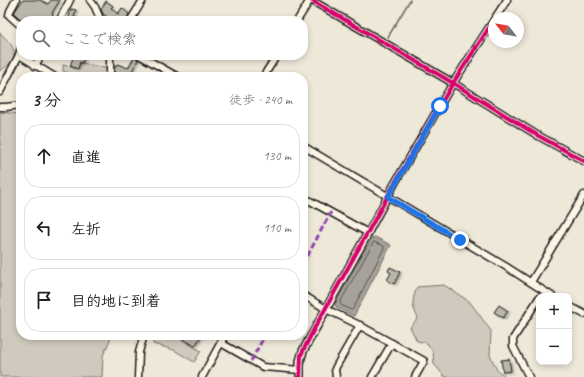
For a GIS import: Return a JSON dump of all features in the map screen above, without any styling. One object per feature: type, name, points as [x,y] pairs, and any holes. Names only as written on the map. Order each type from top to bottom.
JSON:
[{"type":"street","points":[[16,0],[9,15],[16,21]]},
{"type":"street","points":[[90,0],[99,16]]},
{"type":"street","points":[[133,16],[143,0]]},
{"type":"street","points":[[300,16],[311,0],[584,161]]},
{"type":"street","points":[[499,12],[507,0]]},
{"type":"street","points":[[61,16],[68,1]]},
{"type":"street","points":[[220,343],[263,367],[300,373],[300,361],[303,350],[453,83],[488,30]]},
{"type":"street","points":[[0,92],[16,60]]},
{"type":"street","points":[[26,60],[46,72]]},
{"type":"street","points":[[35,66],[38,60]]},
{"type":"street","points":[[110,60],[110,72]]},
{"type":"street","points":[[148,60],[169,72]]},
{"type":"street","points":[[266,72],[273,60]]},
{"type":"street","points":[[0,106],[16,106]]},
{"type":"street","points":[[308,149],[531,282],[539,293]]},
{"type":"street","points":[[531,282],[584,195]]},
{"type":"street","points":[[308,200],[368,233]]},
{"type":"street","points":[[308,298],[424,361],[415,377]]},
{"type":"street","points":[[528,377],[513,346],[513,339],[536,303]]},
{"type":"street","points":[[572,308],[584,314]]},
{"type":"street","points":[[336,377],[335,369],[337,364],[360,325]]},
{"type":"street","points":[[138,377],[140,352],[143,340]]},
{"type":"street","points":[[202,377],[222,340]]},
{"type":"street","points":[[372,377],[392,343]]},
{"type":"shaded area","points":[[0,33],[6,38],[13,48],[14,57],[7,66],[0,71]]},
{"type":"shaded area","points":[[82,63],[109,69],[107,72],[66,72],[63,71],[63,65],[75,68]]},
{"type":"shaded area","points":[[0,112],[16,114],[16,340],[110,340],[103,356],[102,377],[0,377]]},
{"type":"shaded area","points":[[444,285],[470,302],[491,331],[490,355],[497,370],[506,377],[445,377],[434,364],[433,352],[427,343],[417,341],[410,327],[418,318],[413,303],[417,287]]},
{"type":"shaded area","points":[[153,340],[182,340],[201,351],[194,362],[174,350],[153,344]]},
{"type":"water","points":[[375,237],[391,245],[354,316],[336,307],[335,304],[372,238]]},
{"type":"building","points":[[23,0],[40,0],[48,4],[51,0],[60,0],[52,16],[17,16],[14,13]]},
{"type":"building","points":[[106,1],[113,6],[111,8],[118,14],[122,8],[129,14],[128,16],[106,16],[103,14],[101,9]]},
{"type":"building","points":[[71,9],[76,10],[74,16],[69,16]]},
{"type":"building","points":[[72,60],[83,60],[82,63],[80,62],[78,69],[70,66]]},
{"type":"building","points":[[133,60],[138,60],[132,71],[134,72],[116,72],[114,70],[117,64],[128,68]]},
{"type":"building","points":[[390,267],[400,272],[394,284],[387,280],[391,273],[388,271]]},
{"type":"building","points":[[499,305],[508,311],[503,318],[494,312]]},
{"type":"building","points":[[185,340],[199,340],[195,346]]},
{"type":"building","points":[[509,359],[511,371],[503,372],[501,360]]},
{"type":"waterway","points":[[388,37],[410,0]]},
{"type":"marked path","points":[[308,255],[331,212]]},
{"type":"marked path","points":[[251,361],[262,340]]},
{"type":"cycle path","points":[[311,0],[453,83],[537,135],[584,161]]},
{"type":"cycle path","points":[[300,377],[301,355],[313,331],[395,183],[453,83],[488,29]]},
{"type":"route","points":[[440,106],[388,197],[460,240]]}]
